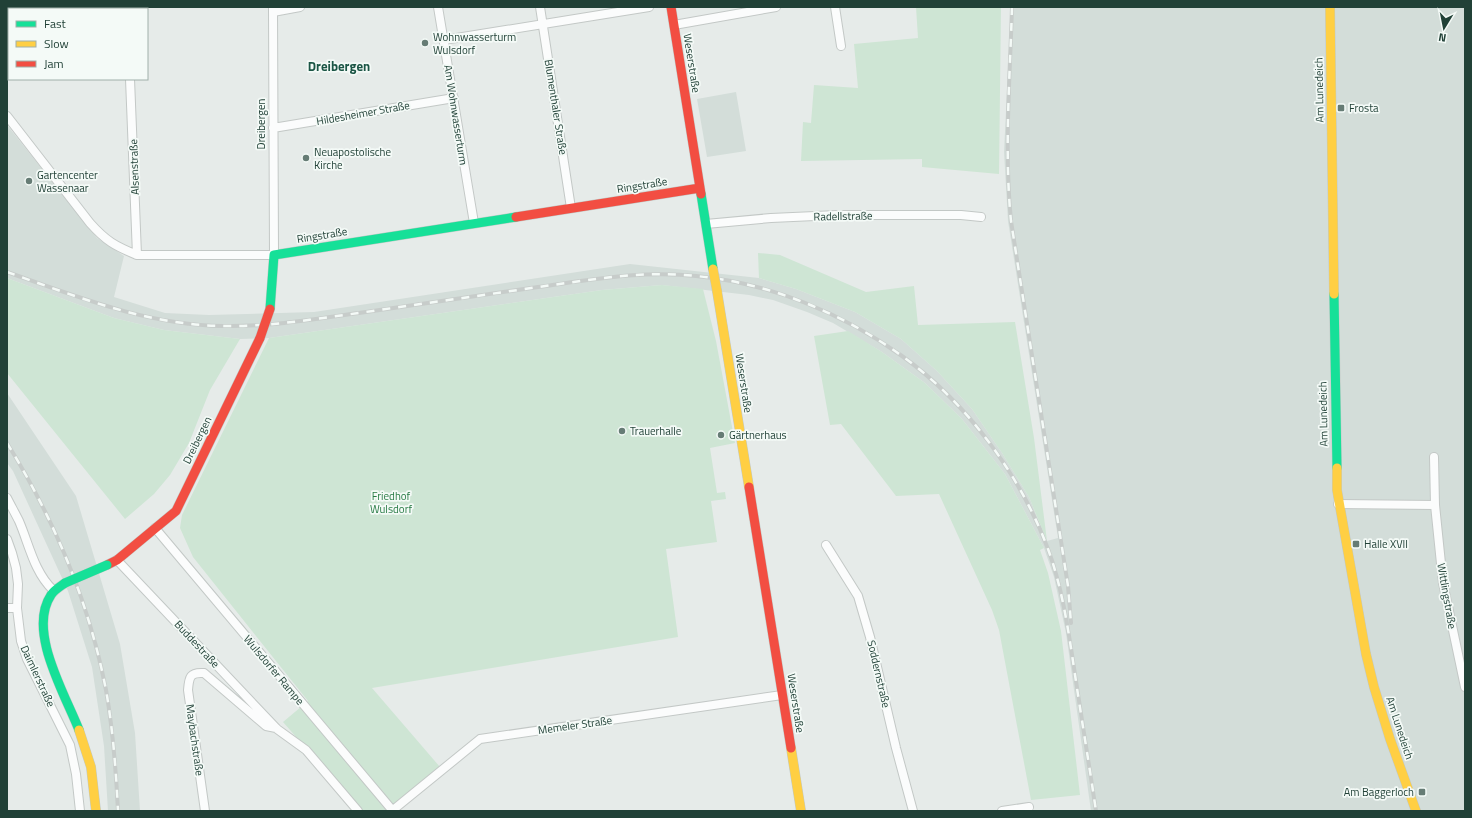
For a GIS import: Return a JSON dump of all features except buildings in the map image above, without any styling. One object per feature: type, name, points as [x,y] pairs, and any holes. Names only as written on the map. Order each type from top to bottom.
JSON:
[{"type":"street","points":[[273,9],[300,7]]},
{"type":"street","name":"Am Wohnwasserturm","points":[[438,7],[474,223]]},
{"type":"street","name":"Blumenthaler Straße","points":[[540,7],[571,208]]},
{"type":"street","points":[[444,40],[649,7]]},
{"type":"street","name":"Weserstraße","points":[[671,7],[801,811]]},
{"type":"street","points":[[674,24],[776,7]]},
{"type":"street","points":[[834,7],[841,46]]},
{"type":"street","name":"Am Lunedeich","points":[[1330,7],[1336,476],[1338,504],[1366,654],[1374,687],[1390,739],[1416,811]]},
{"type":"street","name":"Dreibergen","points":[[96,811],[96,799],[89,756],[52,664],[44,635],[44,608],[46,600],[54,590],[65,583],[117,560],[176,512],[260,338],[270,309],[274,255],[273,9]]},
{"type":"street","name":"Alsenstraße","points":[[130,80],[137,256]]},
{"type":"street","name":"Hildesheimer Straße","points":[[273,128],[454,98]]},
{"type":"street","name":"Ringstraße","points":[[7,116],[103,238],[120,249],[137,256],[274,255],[700,188]]},
{"type":"street","name":"Radellstraße","points":[[706,224],[771,218],[837,215],[961,215],[981,217]]},
{"type":"street","name":"Wittlingstraße","points":[[1434,457],[1435,505],[1443,583],[1465,686]]},
{"type":"street","points":[[7,498],[19,520],[39,573],[45,583],[54,590]]},
{"type":"street","points":[[1338,504],[1435,505]]},
{"type":"street","name":"Wulsdorfer Rampe","points":[[155,528],[393,811]]},
{"type":"street","name":"Daimlerstraße","points":[[7,539],[16,568],[18,584],[16,608],[21,641],[27,659],[70,745],[76,774],[80,811]]},
{"type":"street","name":"Soddernstraße","points":[[826,545],[858,596],[870,637],[896,748],[913,811]]},
{"type":"street","name":"Buddestraße","points":[[117,560],[277,729],[306,750],[358,811]]},
{"type":"street","points":[[7,608],[16,608]]},
{"type":"street","name":"Buddestraße","points":[[196,672],[204,672],[266,726],[277,729]]},
{"type":"street","name":"Maybachstraße","points":[[196,672],[189,680],[188,690],[205,811]]},
{"type":"street","name":"Memeler Straße","points":[[393,811],[480,739],[782,695]]},
{"type":"street","points":[[1002,811],[1029,807]]},
{"type":"shaded area","points":[[1011,7],[1465,7],[1465,811],[1091,811],[1066,633],[1054,577],[1044,548],[1005,474],[962,419],[925,383],[882,352],[833,323],[807,312],[773,300],[749,295],[662,285],[602,290],[269,338],[240,339],[164,330],[114,318],[7,278],[7,125],[97,238],[124,256],[114,297],[165,313],[209,315],[314,312],[630,264],[759,278],[796,289],[855,312],[901,339],[937,371],[972,409],[1002,453],[1029,497],[1047,541],[1058,538],[1008,221],[1004,152]]},
{"type":"shaded area","points":[[736,92],[746,151],[707,157],[697,99]]},
{"type":"shaded area","points":[[7,393],[76,496],[120,644],[135,733],[140,811],[108,811],[104,746],[92,667],[68,591],[13,471],[7,463]]},
{"type":"green space","points":[[916,7],[1001,7],[999,174],[922,167],[922,159],[801,161],[803,122],[811,123],[814,85],[858,88],[854,44],[918,38]]},
{"type":"green space","points":[[758,253],[780,255],[866,292],[914,286],[918,325],[1015,322],[1034,438],[1047,541],[1029,497],[1002,453],[972,409],[937,371],[901,339],[855,312],[796,289],[759,278]]},
{"type":"green space","points":[[7,278],[114,318],[164,330],[240,339],[210,390],[189,443],[170,475],[154,494],[125,519],[7,373]]},
{"type":"green space","name":"Friedhof Wulsdorf","points":[[662,285],[703,289],[716,341],[735,443],[710,448],[717,493],[725,492],[726,499],[711,501],[717,542],[666,549],[678,637],[372,688],[440,767],[389,811],[361,811],[283,722],[308,701],[193,557],[180,528],[182,515],[269,338],[602,290]]},
{"type":"green space","points":[[848,331],[882,352],[925,383],[962,419],[1005,474],[1044,548],[1040,550],[1048,573],[1061,631],[1080,795],[1031,800],[999,630],[992,610],[939,494],[896,496],[841,424],[830,425],[814,336]]},
{"type":"railway","points":[[1012,7],[1008,141],[1011,221],[1068,586],[1071,623]]},
{"type":"railway","points":[[7,272],[87,300],[140,315],[167,321],[223,326],[291,322],[597,279],[636,275],[676,274],[751,285],[804,302],[855,326],[902,356],[926,374],[948,395],[969,418],[1006,467],[1036,521],[1053,563],[1061,593],[1096,811]]},
{"type":"railway","points":[[7,443],[40,501],[54,531],[80,593],[90,625],[106,690],[114,750],[118,811]]},
{"type":"traffic: fast","points":[[701,194],[713,269]]},
{"type":"traffic: fast","points":[[270,309],[274,255],[516,217]]},
{"type":"traffic: fast","points":[[1334,294],[1337,468]]},
{"type":"traffic: fast","points":[[65,583],[107,565]]},
{"type":"traffic: fast","points":[[65,583],[51,595],[45,610],[43,626],[51,662],[79,730]]},
{"type":"traffic: slow","points":[[1330,7],[1334,294]]},
{"type":"traffic: slow","points":[[713,269],[717,291]]},
{"type":"traffic: slow","points":[[717,291],[749,487]]},
{"type":"traffic: slow","points":[[1337,468],[1337,490],[1366,654],[1374,687],[1390,739],[1416,811]]},
{"type":"traffic: slow","points":[[79,730],[91,767],[96,811]]},
{"type":"traffic: slow","points":[[791,748],[801,811]]},
{"type":"traffic: jam","points":[[671,7],[701,194]]},
{"type":"traffic: jam","points":[[516,217],[700,188]]},
{"type":"traffic: jam","points":[[260,338],[270,309]]},
{"type":"traffic: jam","points":[[107,565],[117,560],[176,511],[260,338]]},
{"type":"traffic: jam","points":[[749,487],[791,748]]},
{"type":"place","name":"Wohnwasserturm Wulsdorf","points":[[425,43]]},
{"type":"place","name":"Frosta","points":[[1341,108]]},
{"type":"place","name":"Neuapostolische Kirche","points":[[306,158]]},
{"type":"place","name":"Gartencenter Wassenaar","points":[[29,181]]},
{"type":"place","name":"Trauerhalle","points":[[622,431]]},
{"type":"place","name":"Gärtnerhaus","points":[[721,435]]},
{"type":"place","name":"Halle XVII","points":[[1356,544]]},
{"type":"place","name":"Am Baggerloch","points":[[1422,792]]},
{"type":"district","name":"Dreibergen","points":[[339,66]]}]
